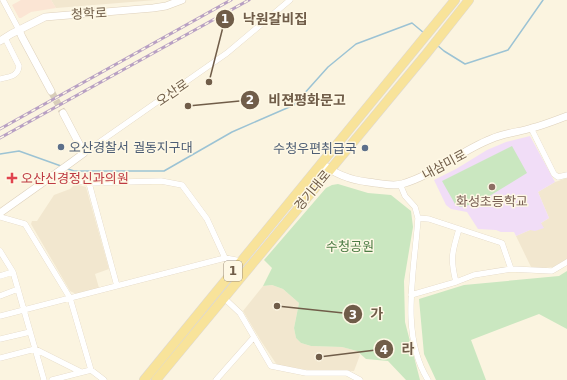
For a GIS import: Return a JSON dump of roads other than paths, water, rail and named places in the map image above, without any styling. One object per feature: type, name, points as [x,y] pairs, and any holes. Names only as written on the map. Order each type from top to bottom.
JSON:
[{"type":"main road","name":"경기대로","points":[[144,380],[455,0]]},
{"type":"main road","name":"경기대로","points":[[156,380],[428,53],[469,0]]},
{"type":"street","points":[[3,0],[51,91]]},
{"type":"street","name":"청학로","points":[[2,39],[45,17],[153,8],[166,6],[182,0]]},
{"type":"street","name":"오산로","points":[[55,175],[227,53],[290,0]]},
{"type":"street","points":[[0,79],[14,75],[19,71],[19,66],[2,39]]},
{"type":"street","points":[[63,113],[84,153]]},
{"type":"street","name":"내삼미로","points":[[321,163],[330,170],[346,178],[386,184],[400,184],[420,177],[481,143],[493,138],[531,128],[567,116]]},
{"type":"street","points":[[531,128],[554,174],[558,177],[567,174]]},
{"type":"street","points":[[0,213],[55,175],[89,183],[161,181],[182,185],[207,219],[225,258]]},
{"type":"street","points":[[89,183],[117,286]]},
{"type":"street","points":[[400,184],[405,196],[415,207],[418,218],[411,295],[412,324],[415,350],[428,380]]},
{"type":"street","points":[[0,217],[25,224],[70,298],[91,370],[104,380]]},
{"type":"street","points":[[418,218],[430,219],[502,243],[511,270]]},
{"type":"street","points":[[456,282],[452,265],[453,249],[460,230]]},
{"type":"street","points":[[0,251],[13,272],[44,380]]},
{"type":"street","points":[[0,316],[225,258],[241,261]]},
{"type":"street","points":[[411,295],[456,282],[474,275],[511,270],[552,271],[567,262]]},
{"type":"street","points":[[0,276],[13,272]]},
{"type":"street","points":[[0,296],[18,289]]},
{"type":"street","points":[[224,298],[240,313],[271,366],[306,373],[347,373],[360,380]]},
{"type":"street","points":[[0,339],[30,332]]},
{"type":"street","points":[[216,380],[254,337]]},
{"type":"street","points":[[0,358],[35,349],[81,372]]},
{"type":"street","points":[[52,380],[91,370]]},
{"type":"street","points":[[331,380],[334,373]]},
{"type":"waterway","points":[[437,45],[465,64],[508,50],[543,0]]},
{"type":"waterway","points":[[68,169],[74,171],[164,171],[232,132],[294,105],[328,67],[356,44],[412,23],[424,33]]},
{"type":"waterway","points":[[0,154],[19,151],[61,166]]},
{"type":"tunnel","points":[[51,91],[63,113]]},
{"type":"railway","points":[[0,129],[231,0]]},
{"type":"railway","points":[[0,138],[249,0]]},
{"type":"place","name":"낙원갈비집","points":[[209,82]]},
{"type":"place","name":"비젼평화문고","points":[[188,106]]},
{"type":"place","name":"오산경찰서 궐동지구대","points":[[61,147]]},
{"type":"place","name":"수청우편취급국","points":[[365,148]]},
{"type":"place","name":"오산신경정신과의원","points":[[12,178]]},
{"type":"place","name":"화성초등학교","points":[[492,187]]},
{"type":"place","name":"가","points":[[277,306]]},
{"type":"place","name":"라","points":[[319,357]]},
{"type":"park label","name":"수청공원","points":[[350,246]]}]
